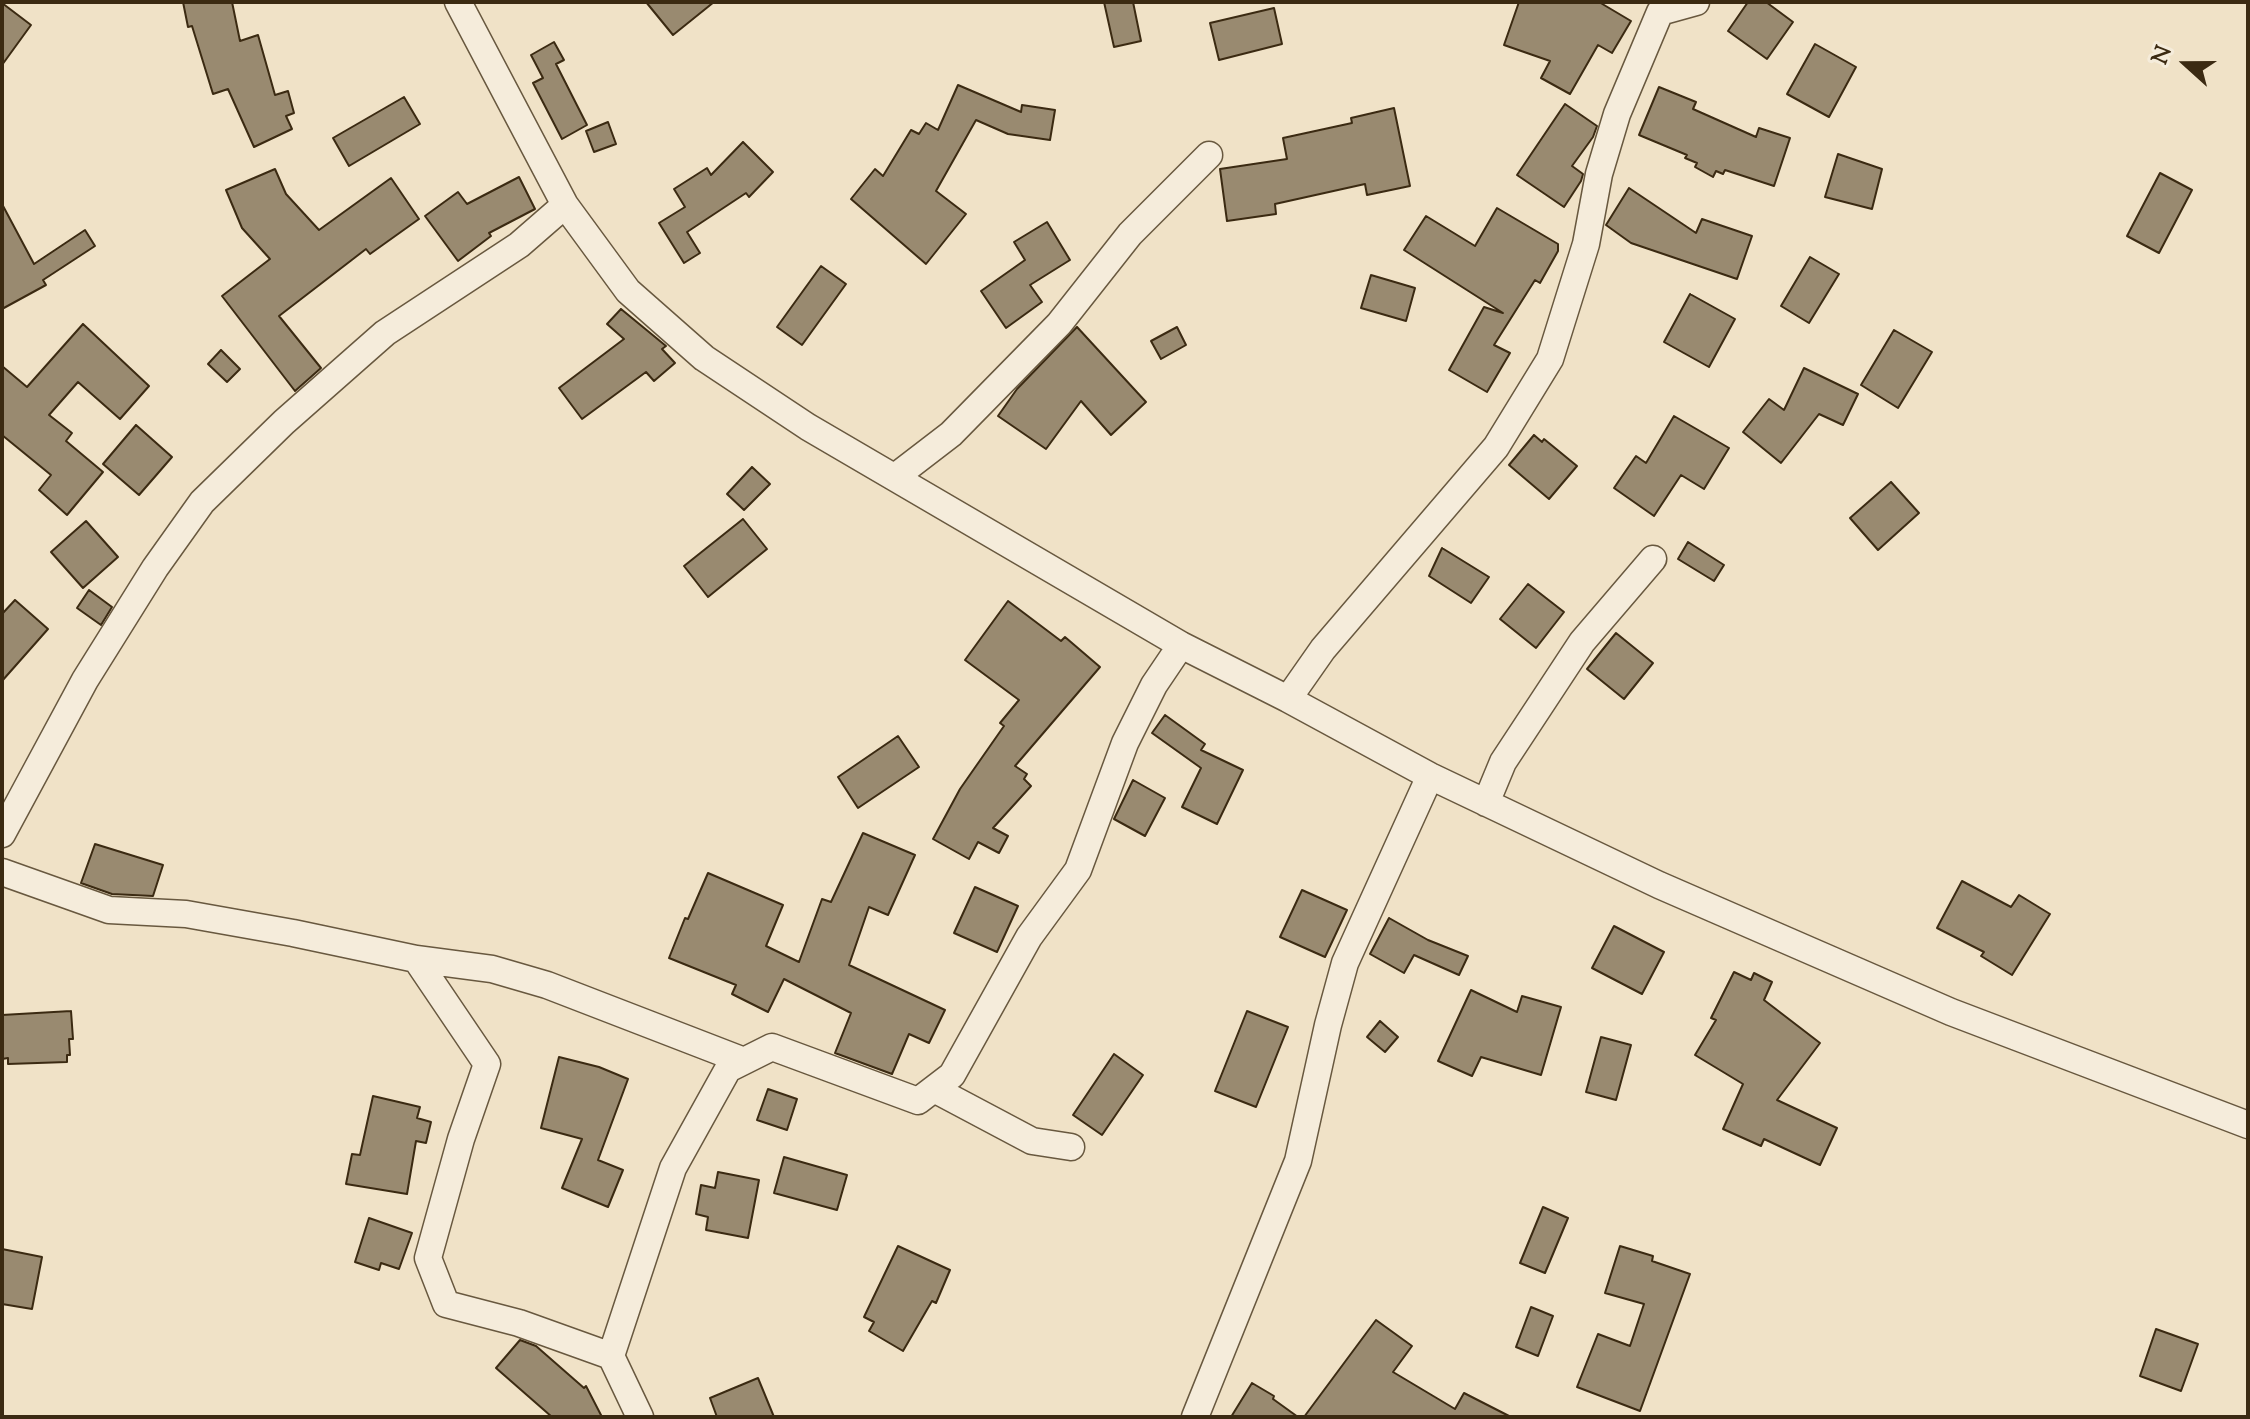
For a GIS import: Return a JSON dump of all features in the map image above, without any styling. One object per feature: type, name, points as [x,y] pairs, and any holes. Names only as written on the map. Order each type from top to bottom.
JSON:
[{"type":"street","points":[[458,2],[565,205],[628,291],[704,358],[808,427],[1181,645],[1430,776],[1659,885],[1951,1012],[2248,1125]]},
{"type":"street","points":[[1288,699],[1323,649],[1496,447],[1550,359],[1586,244],[1599,174],[1617,114],[1660,12],[1696,2]]},
{"type":"street","points":[[895,477],[951,434],[1059,324],[1130,234],[1209,155]]},
{"type":"street","points":[[2,834],[85,680],[155,568],[202,502],[284,422],[385,333],[519,245],[565,205]]},
{"type":"street","points":[[1486,803],[1503,762],[1582,642],[1653,559]]},
{"type":"street","points":[[640,1417],[611,1356],[673,1168],[728,1069],[772,1047],[918,1101],[952,1075],[1029,937],[1078,870],[1125,743],[1154,685],[1181,645]]},
{"type":"street","points":[[1195,1417],[1298,1161],[1345,963],[1430,776]]},
{"type":"street","points":[[2,872],[109,910],[186,914],[416,959],[492,969],[547,985],[744,1061]]},
{"type":"street","points":[[416,959],[487,1064],[461,1139],[428,1258],[446,1304],[519,1323],[611,1356]]},
{"type":"street","points":[[934,1089],[1032,1141],[1071,1147]]},
{"type":"building","points":[[183,2],[232,2],[240,41],[258,35],[275,95],[288,91],[294,113],[286,116],[292,129],[254,147],[228,89],[213,94],[192,26],[188,27]]},
{"type":"building","points":[[646,2],[714,2],[673,35]]},
{"type":"building","points":[[1104,2],[1133,2],[1141,41],[1114,47]]},
{"type":"building","points":[[1519,2],[1599,2],[1631,21],[1612,53],[1598,45],[1570,94],[1541,78],[1550,61],[1504,45]]},
{"type":"building","points":[[1748,2],[1766,2],[1793,22],[1767,59],[1728,31]]},
{"type":"building","points":[[2,3],[31,25],[2,65]]},
{"type":"building","points":[[1274,8],[1282,44],[1219,60],[1210,23]]},
{"type":"building","points":[[554,42],[564,60],[556,64],[587,125],[562,139],[533,83],[543,78],[531,55]]},
{"type":"building","points":[[1815,44],[1856,67],[1829,117],[1787,94]]},
{"type":"building","points":[[958,85],[1021,112],[1022,105],[1055,110],[1050,140],[1008,134],[976,120],[936,191],[966,214],[926,264],[851,199],[875,169],[883,176],[911,130],[919,134],[926,123],[938,130]]},
{"type":"building","points":[[1659,87],[1696,102],[1693,109],[1756,137],[1759,128],[1790,138],[1774,186],[1725,170],[1723,174],[1716,171],[1713,177],[1695,167],[1697,163],[1685,158],[1687,155],[1639,135]]},
{"type":"building","points":[[404,97],[420,124],[349,166],[333,138]]},
{"type":"building","points":[[1565,104],[1597,126],[1593,137],[1572,166],[1583,174],[1564,207],[1517,175]]},
{"type":"building","points":[[1394,108],[1410,186],[1367,195],[1365,184],[1275,204],[1276,214],[1227,221],[1220,169],[1287,159],[1283,138],[1352,123],[1351,118]]},
{"type":"building","points":[[608,122],[616,144],[594,152],[586,131]]},
{"type":"building","points":[[743,142],[773,172],[749,197],[746,193],[687,232],[700,253],[684,263],[659,223],[685,207],[674,189],[707,168],[711,175]]},
{"type":"building","points":[[1838,154],[1882,169],[1872,209],[1825,197]]},
{"type":"building","points":[[275,169],[286,194],[319,230],[391,178],[419,219],[370,254],[366,249],[279,316],[321,368],[295,391],[222,296],[270,259],[242,228],[226,190]]},
{"type":"building","points":[[2160,173],[2192,190],[2159,253],[2127,236]]},
{"type":"building","points":[[519,177],[535,209],[489,233],[491,236],[458,261],[425,216],[458,192],[467,204]]},
{"type":"building","points":[[1629,188],[1696,233],[1702,219],[1752,236],[1737,279],[1631,243],[1606,225]]},
{"type":"building","points":[[2,204],[34,264],[85,230],[95,246],[43,280],[46,285],[2,309]]},
{"type":"building","points":[[1497,208],[1558,244],[1558,251],[1540,283],[1535,280],[1494,345],[1510,353],[1487,392],[1449,370],[1484,307],[1503,313],[1404,250],[1426,216],[1475,246]]},
{"type":"building","points":[[1047,222],[1070,260],[1030,285],[1042,302],[1006,328],[981,291],[1025,260],[1014,242]]},
{"type":"building","points":[[1810,257],[1839,274],[1809,323],[1781,306]]},
{"type":"building","points":[[821,266],[846,284],[802,345],[777,327]]},
{"type":"building","points":[[1371,275],[1415,288],[1406,321],[1361,308]]},
{"type":"building","points":[[1690,294],[1735,319],[1709,367],[1664,342]]},
{"type":"building","points":[[621,309],[666,346],[662,349],[675,363],[654,381],[646,372],[582,419],[559,388],[624,339],[607,324]]},
{"type":"building","points":[[83,324],[149,386],[120,419],[78,382],[49,415],[72,433],[66,441],[103,472],[67,515],[39,490],[51,475],[2,435],[2,366],[27,387]]},
{"type":"building","points":[[1077,327],[1146,402],[1111,435],[1081,401],[1046,449],[998,416],[1017,389]]},
{"type":"building","points":[[1177,327],[1186,345],[1161,359],[1151,341]]},
{"type":"building","points":[[1894,330],[1932,352],[1898,408],[1861,385]]},
{"type":"building","points":[[221,350],[240,369],[227,382],[208,364]]},
{"type":"building","points":[[1804,368],[1858,394],[1843,425],[1819,414],[1781,463],[1743,432],[1769,399],[1784,410]]},
{"type":"building","points":[[1674,416],[1729,448],[1704,489],[1681,475],[1654,516],[1614,488],[1636,456],[1646,463]]},
{"type":"building","points":[[136,425],[172,457],[139,495],[103,464]]},
{"type":"building","points":[[1534,435],[1542,442],[1544,439],[1577,466],[1549,499],[1509,465]]},
{"type":"building","points":[[752,467],[770,484],[744,510],[727,494]]},
{"type":"building","points":[[1891,482],[1919,513],[1878,550],[1850,518]]},
{"type":"building","points":[[743,519],[767,549],[708,597],[684,566]]},
{"type":"building","points":[[86,521],[118,557],[83,588],[51,552]]},
{"type":"building","points":[[1688,542],[1724,565],[1714,581],[1678,559]]},
{"type":"building","points":[[1442,548],[1489,577],[1471,603],[1429,576]]},
{"type":"building","points":[[1528,584],[1564,612],[1536,648],[1500,619]]},
{"type":"building","points":[[89,590],[112,607],[101,625],[77,608]]},
{"type":"building","points":[[15,600],[48,629],[2,681],[2,614]]},
{"type":"building","points":[[1008,601],[1061,641],[1065,637],[1100,667],[1015,766],[1027,774],[1024,779],[1031,786],[993,828],[1008,836],[999,853],[978,842],[969,859],[933,839],[960,789],[1004,726],[1000,723],[1019,700],[965,660]]},
{"type":"building","points":[[1616,633],[1653,663],[1624,699],[1587,669]]},
{"type":"building","points":[[1165,715],[1205,744],[1201,750],[1243,770],[1217,824],[1182,807],[1201,768],[1152,733]]},
{"type":"building","points":[[898,736],[919,767],[858,808],[838,777]]},
{"type":"building","points":[[1133,780],[1165,798],[1145,836],[1114,819]]},
{"type":"building","points":[[863,833],[915,855],[888,915],[869,907],[849,965],[945,1010],[929,1043],[909,1034],[892,1074],[835,1053],[851,1013],[784,979],[768,1012],[732,994],[736,985],[669,958],[708,873],[783,905],[766,946],[799,962],[822,899],[831,902]]},
{"type":"building","points":[[95,844],[163,865],[153,896],[112,894],[81,883]]},
{"type":"building","points":[[1962,881],[2011,907],[2019,895],[2050,914],[2012,975],[1981,956],[1984,952],[1937,928]]},
{"type":"building","points":[[975,887],[1018,906],[997,952],[954,933]]},
{"type":"building","points":[[1302,890],[1347,910],[1325,957],[1280,937]]},
{"type":"building","points":[[1389,918],[1428,940],[1468,956],[1459,975],[1414,955],[1404,973],[1370,954]]},
{"type":"building","points":[[1614,926],[1664,952],[1642,994],[1592,968]]},
{"type":"building","points":[[1734,972],[1751,980],[1754,973],[1772,982],[1764,1000],[1820,1043],[1777,1100],[1837,1128],[1820,1165],[1764,1139],[1761,1146],[1723,1129],[1743,1084],[1695,1055],[1716,1020],[1711,1018]]},
{"type":"building","points":[[1471,990],[1517,1012],[1522,996],[1561,1007],[1541,1075],[1481,1057],[1472,1076],[1438,1061]]},
{"type":"building","points":[[71,1011],[73,1039],[69,1039],[67,1062],[8,1064],[8,1058],[2,1059],[2,1015]]},
{"type":"building","points":[[1247,1011],[1288,1027],[1256,1107],[1215,1091]]},
{"type":"building","points":[[1380,1021],[1398,1037],[1385,1052],[1367,1037]]},
{"type":"building","points":[[1601,1037],[1631,1045],[1616,1100],[1586,1092]]},
{"type":"building","points":[[1114,1054],[1143,1075],[1102,1135],[1073,1115]]},
{"type":"building","points":[[559,1057],[599,1067],[628,1079],[598,1160],[623,1170],[608,1207],[562,1188],[582,1139],[541,1128]]},
{"type":"building","points":[[768,1089],[797,1099],[787,1130],[757,1120]]},
{"type":"building","points":[[373,1096],[420,1107],[417,1118],[431,1122],[426,1143],[416,1141],[407,1194],[346,1184],[352,1154],[360,1155]]},
{"type":"building","points":[[784,1157],[847,1175],[837,1210],[774,1193]]},
{"type":"building","points":[[718,1172],[759,1180],[748,1238],[706,1230],[708,1217],[696,1214],[701,1185],[715,1188]]},
{"type":"building","points":[[1543,1207],[1568,1218],[1545,1273],[1520,1263]]},
{"type":"building","points":[[369,1218],[412,1233],[399,1269],[381,1263],[379,1270],[355,1262]]},
{"type":"building","points":[[898,1246],[950,1270],[936,1303],[932,1301],[903,1351],[869,1331],[874,1322],[864,1317]]},
{"type":"building","points":[[1620,1246],[1653,1256],[1652,1261],[1690,1274],[1640,1411],[1577,1387],[1598,1334],[1630,1346],[1644,1304],[1605,1293]]},
{"type":"building","points":[[2,1249],[42,1257],[32,1309],[2,1304]]},
{"type":"building","points":[[1531,1307],[1553,1316],[1538,1356],[1516,1347]]},
{"type":"building","points":[[1376,1320],[1412,1346],[1393,1372],[1455,1409],[1464,1393],[1511,1417],[1304,1417]]},
{"type":"building","points":[[2156,1329],[2198,1344],[2181,1391],[2140,1376]]},
{"type":"building","points":[[520,1340],[536,1346],[584,1388],[586,1386],[602,1417],[552,1417],[496,1368]]},
{"type":"building","points":[[758,1378],[774,1417],[717,1417],[710,1398]]},
{"type":"building","points":[[1252,1383],[1274,1396],[1273,1399],[1298,1417],[1231,1417]]}]
